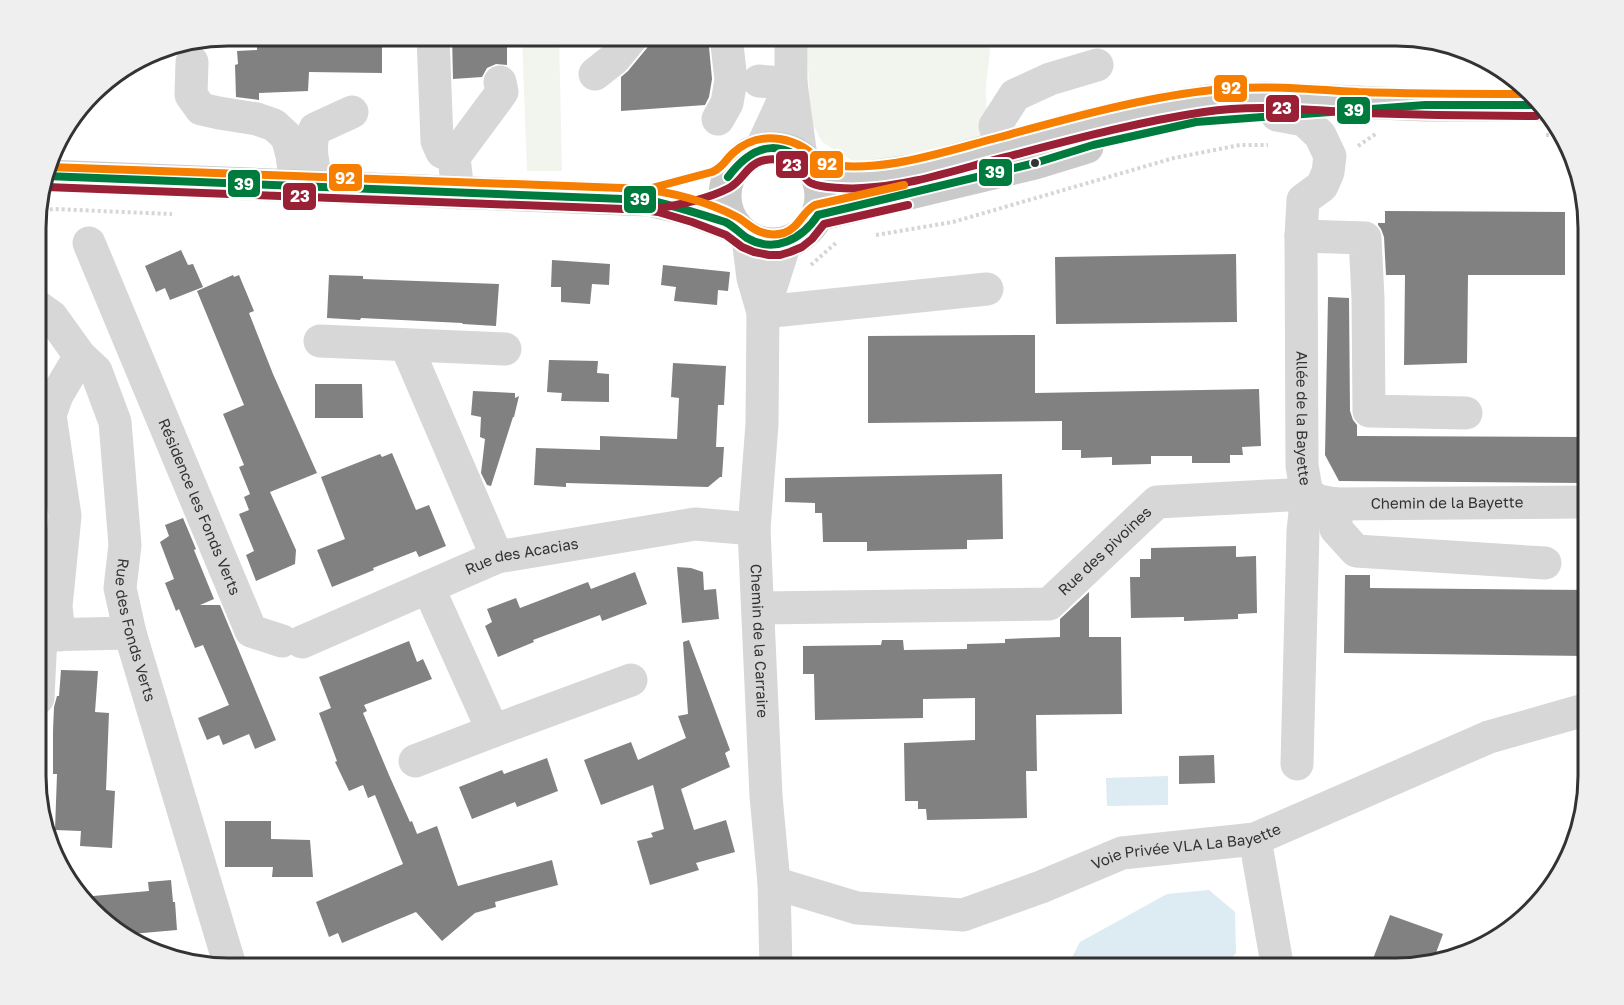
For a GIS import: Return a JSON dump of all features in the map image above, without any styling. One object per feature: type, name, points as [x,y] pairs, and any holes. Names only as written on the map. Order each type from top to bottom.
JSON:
[{"type":"main road","points":[[741,232],[726,211],[724,194],[728,177],[741,160],[761,149],[775,148],[789,151],[809,166],[835,177],[861,178],[923,169],[1162,108],[1207,101],[1265,98],[1425,105],[1528,105]]},
{"type":"main road","points":[[818,215],[1035,163],[1093,145],[1196,122],[1273,130],[1425,105]]},
{"type":"main road","points":[[54,177],[649,200],[690,210],[766,244],[785,243],[795,239],[805,233],[818,215],[821,201],[820,188],[809,166]]},
{"type":"main road","points":[[649,200],[728,177]]},
{"type":"street","points":[[433,47],[437,141],[442,152],[454,157]]},
{"type":"street","points":[[595,74],[614,59],[624,47]]},
{"type":"street","points":[[718,119],[727,103],[731,80],[727,47]]},
{"type":"street","points":[[790,47],[791,84],[809,166]]},
{"type":"street","points":[[192,62],[191,95],[201,109],[257,119],[274,125],[287,137],[292,155],[307,187]]},
{"type":"street","points":[[1002,147],[995,126],[1015,95],[1050,80],[1096,65]]},
{"type":"street","points":[[759,81],[791,84]]},
{"type":"street","points":[[458,193],[454,157],[502,92],[500,82]]},
{"type":"street","points":[[761,149],[791,84]]},
{"type":"street","points":[[307,187],[312,157],[310,141],[315,129],[352,112]]},
{"type":"street","name":"Allée de la Bayette","points":[[1273,130],[1304,120],[1320,135],[1330,156],[1328,172],[1322,186],[1303,201],[1301,236],[1302,466],[1322,499],[1302,531],[1297,764]]},
{"type":"street","name":"Chemin de la Carraire","points":[[741,232],[763,312],[762,424],[754,530],[766,796],[774,883],[776,958]]},
{"type":"street","points":[[1301,236],[1365,237],[1369,411],[1466,413]]},
{"type":"street","name":"Résidence les Fonds Verts","points":[[89,243],[251,631],[292,642]]},
{"type":"street","name":"Chemin de la Carraire","points":[[763,312],[785,243]]},
{"type":"street","points":[[763,312],[987,290]]},
{"type":"street","name":"Rue des Fonds Verts","points":[[46,312],[52,316],[88,364],[114,422],[125,546],[120,588],[130,633],[228,958]]},
{"type":"street","points":[[320,341],[506,349]]},
{"type":"street","points":[[406,345],[497,557]]},
{"type":"street","points":[[130,633],[46,635],[56,606],[64,516],[50,415],[57,395],[88,364],[136,355]]},
{"type":"street","points":[[1322,499],[1336,529],[1356,551],[1545,563]]},
{"type":"street","name":"Chemin de la Bayette","points":[[1322,499],[1577,502]]},
{"type":"street","name":"Rue des pivoines","points":[[759,608],[1049,604],[1157,502],[1322,499]]},
{"type":"street","name":"Rue des Acacias","points":[[292,642],[497,557],[695,524],[754,530]]},
{"type":"street","points":[[428,587],[493,732]]},
{"type":"street","points":[[415,761],[632,680]]},
{"type":"street","name":"Voie Privée VLA La Bayette","points":[[774,883],[857,908],[963,915],[1041,887],[1122,853],[1255,839],[1489,737],[1577,712]]},
{"type":"street","points":[[1255,839],[1276,958]]},
{"type":"path","points":[[868,236],[953,222],[1174,158],[1240,145],[1273,130]]},
{"type":"path","points":[[48,210],[53,209]]},
{"type":"path","points":[[804,272],[838,241]]},
{"type":"shaded area","points":[[522,47],[559,47],[562,171],[527,171]]},
{"type":"shaded area","points":[[807,47],[990,47],[986,85],[987,141],[859,165],[822,142],[810,119]]},
{"type":"shaded area","points":[[1168,776],[1168,805],[1107,806],[1106,778]]},
{"type":"shaded area","points":[[1209,890],[1235,912],[1236,953],[1232,958],[1072,958],[1080,942],[1167,894]]},
{"type":"building","points":[[257,47],[382,47],[382,73],[309,72],[308,91],[259,93],[259,100],[236,97],[237,51],[257,50]]},
{"type":"building","points":[[452,47],[507,47],[507,65],[496,64],[487,68],[482,77],[453,79]]},
{"type":"building","points":[[709,47],[712,79],[705,105],[621,111],[621,77],[647,48]]},
{"type":"building","points":[[1385,211],[1565,212],[1565,275],[1468,275],[1467,363],[1404,365],[1405,275],[1386,275],[1384,237],[1378,225],[1378,223],[1385,223]]},
{"type":"building","points":[[181,250],[188,265],[193,264],[203,287],[170,300],[165,288],[156,292],[145,266]]},
{"type":"building","points":[[1236,254],[1237,322],[1056,324],[1055,257]]},
{"type":"building","points":[[552,260],[610,264],[609,285],[592,284],[590,304],[561,302],[561,287],[551,287]]},
{"type":"building","points":[[663,265],[730,272],[728,291],[718,290],[717,305],[674,301],[676,287],[661,285]]},
{"type":"building","points":[[233,275],[234,277],[239,275],[254,311],[249,313],[273,374],[317,473],[270,492],[296,550],[295,564],[256,581],[246,555],[254,551],[239,514],[249,510],[244,497],[250,494],[239,467],[244,465],[223,414],[244,405],[197,291]]},
{"type":"building","points":[[329,275],[363,276],[363,279],[499,284],[496,326],[327,318]]},
{"type":"building","points":[[1328,297],[1349,298],[1350,411],[1357,425],[1357,436],[1577,437],[1577,483],[1339,481],[1325,455]]},
{"type":"building","points":[[1035,335],[1035,393],[1259,389],[1261,446],[1242,447],[1243,455],[1230,455],[1230,463],[1192,463],[1192,456],[1151,456],[1151,464],[1112,465],[1112,457],[1081,458],[1081,450],[1062,450],[1062,421],[868,423],[868,336]]},
{"type":"building","points":[[549,360],[598,361],[597,373],[609,374],[609,402],[561,401],[562,393],[547,392]]},
{"type":"building","points":[[673,363],[726,366],[724,405],[718,405],[716,447],[724,447],[722,477],[708,487],[566,483],[566,487],[534,485],[536,448],[600,450],[600,436],[677,439],[679,398],[671,397]]},
{"type":"building","points":[[315,384],[362,384],[363,418],[315,418]]},
{"type":"building","points":[[473,391],[515,393],[515,398],[519,396],[491,486],[487,485],[481,473],[485,439],[480,437],[481,417],[471,415]]},
{"type":"building","points":[[392,453],[416,510],[429,505],[446,546],[419,557],[416,551],[332,587],[317,550],[345,539],[321,477],[380,454],[382,457]]},
{"type":"building","points":[[1002,474],[1003,539],[967,540],[967,549],[867,551],[867,542],[823,542],[822,513],[815,513],[815,503],[785,502],[785,478]]},
{"type":"building","points":[[183,518],[214,599],[200,605],[220,605],[276,740],[255,749],[249,734],[223,745],[219,735],[207,740],[198,718],[229,705],[203,645],[195,648],[179,609],[176,611],[165,583],[174,579],[160,542],[169,536],[165,525]]},
{"type":"building","points":[[1236,546],[1236,557],[1256,556],[1257,613],[1238,614],[1238,619],[1184,621],[1184,617],[1131,618],[1130,577],[1140,577],[1140,559],[1151,559],[1151,548]]},
{"type":"building","points":[[677,567],[703,572],[704,590],[716,589],[719,619],[682,623]]},
{"type":"building","points":[[635,572],[647,604],[602,621],[600,615],[533,640],[534,642],[498,657],[485,626],[492,622],[487,609],[516,598],[520,608],[588,582],[591,589]]},
{"type":"building","points":[[1345,575],[1370,575],[1370,588],[1577,590],[1577,656],[1344,653]]},
{"type":"building","points":[[1089,592],[1089,637],[1121,637],[1122,714],[1036,715],[1037,771],[1026,771],[1027,818],[927,820],[926,809],[918,809],[918,801],[905,801],[904,743],[975,740],[975,698],[923,699],[923,718],[815,720],[814,674],[803,674],[803,646],[881,645],[882,640],[903,640],[904,650],[967,649],[967,644],[1005,643],[1005,639],[1060,637],[1060,619]]},
{"type":"building","points":[[689,640],[730,750],[725,753],[730,767],[681,789],[694,830],[726,820],[735,852],[696,863],[699,870],[650,885],[637,841],[653,837],[651,833],[664,829],[653,785],[601,805],[584,760],[631,742],[638,760],[686,738],[678,716],[688,714],[683,642]]},
{"type":"building","points":[[409,641],[417,662],[423,659],[432,679],[364,705],[367,711],[363,713],[417,834],[437,826],[458,886],[552,860],[558,885],[495,902],[496,907],[475,913],[442,941],[416,912],[342,943],[338,933],[329,937],[316,902],[403,864],[375,795],[368,798],[363,785],[349,791],[335,762],[337,761],[319,713],[331,708],[319,677]]},
{"type":"building","points":[[61,670],[98,671],[95,712],[109,713],[106,790],[115,791],[112,848],[80,846],[81,831],[55,830],[57,774],[53,774],[53,731],[54,707],[57,696],[59,696]]},
{"type":"building","points":[[1214,755],[1215,783],[1179,784],[1179,756]]},
{"type":"building","points":[[547,758],[558,791],[517,807],[515,802],[472,819],[459,787],[502,770],[504,774]]},
{"type":"building","points":[[225,821],[271,821],[271,839],[310,840],[313,877],[272,877],[273,867],[225,867]]},
{"type":"building","points":[[171,880],[177,930],[137,933],[118,921],[92,896],[149,891],[148,882]]},
{"type":"building","points":[[1390,915],[1443,934],[1436,954],[1407,958],[1373,958]]},
{"type":"transit line","name":"92","points":[[57,167],[648,189],[712,172],[722,166],[733,153],[744,145],[768,138],[792,142],[803,147],[822,164],[867,166],[934,155],[1127,104],[1223,89],[1281,88],[1379,93],[1517,94]]},
{"type":"transit line","name":"39","points":[[818,215],[1035,163],[1093,145],[1196,122],[1425,105],[1528,105]]},
{"type":"transit line","name":"23","points":[[52,187],[650,210],[711,196],[734,185],[753,165],[765,160],[775,159],[790,164],[815,185],[843,188],[880,187],[934,176],[1129,126],[1223,110],[1282,108],[1383,114],[1536,116]]},
{"type":"transit line","name":"39","points":[[728,177],[749,156],[760,150],[771,148],[782,149],[794,154],[816,174]]},
{"type":"transit line","name":"39","points":[[54,176],[649,200],[725,222],[747,238],[768,245],[796,237],[812,224],[818,215]]},
{"type":"transit line","name":"92","points":[[638,189],[663,192],[702,202],[737,217],[757,231],[775,234],[789,230],[815,205],[904,185]]},
{"type":"transit line","name":"23","points":[[636,209],[658,212],[692,222],[726,235],[742,247],[754,252],[780,255],[802,247],[824,224],[908,205]]}]
